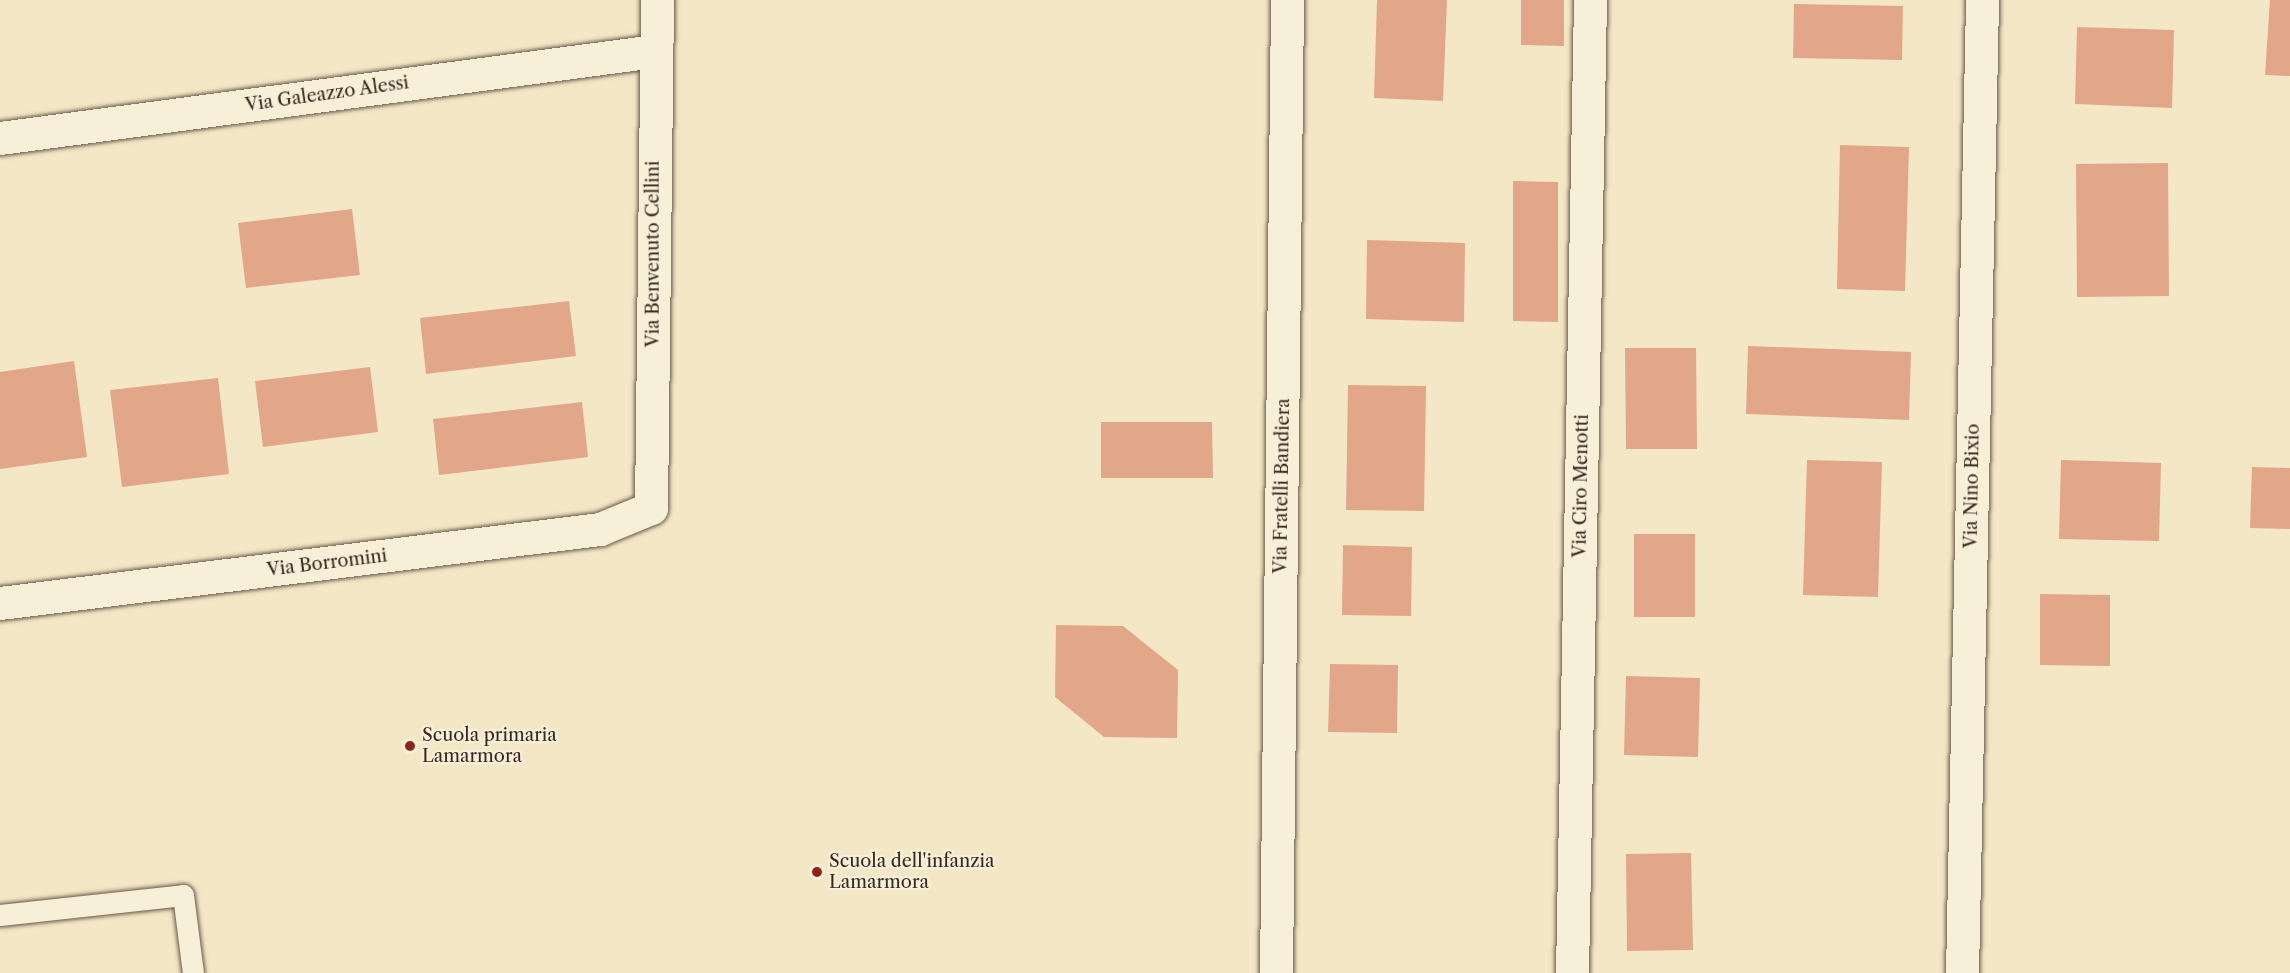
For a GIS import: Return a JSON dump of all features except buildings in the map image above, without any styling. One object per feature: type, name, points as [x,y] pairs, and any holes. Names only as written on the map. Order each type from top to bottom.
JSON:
[{"type":"street","name":"Via Benvenuto Cellini","points":[[651,508],[657,0]]},
{"type":"street","name":"Via Fratelli Bandiera","points":[[1276,973],[1287,0]]},
{"type":"street","name":"Via Ciro Menotti","points":[[1572,973],[1590,0]]},
{"type":"street","name":"Via Nino Bixio","points":[[1962,973],[1982,0]]},
{"type":"street","name":"Via Galeazzo Alessi","points":[[0,138],[655,51]]},
{"type":"street","name":"Via Borromini","points":[[0,603],[600,529],[651,508]]},
{"type":"lane","points":[[0,915],[183,895],[192,973]]},
{"type":"place","name":"Scuola primaria Lamarmora","points":[[410,746]]},
{"type":"place","name":"Scuola dell'infanzia Lamarmora","points":[[817,872]]}]
